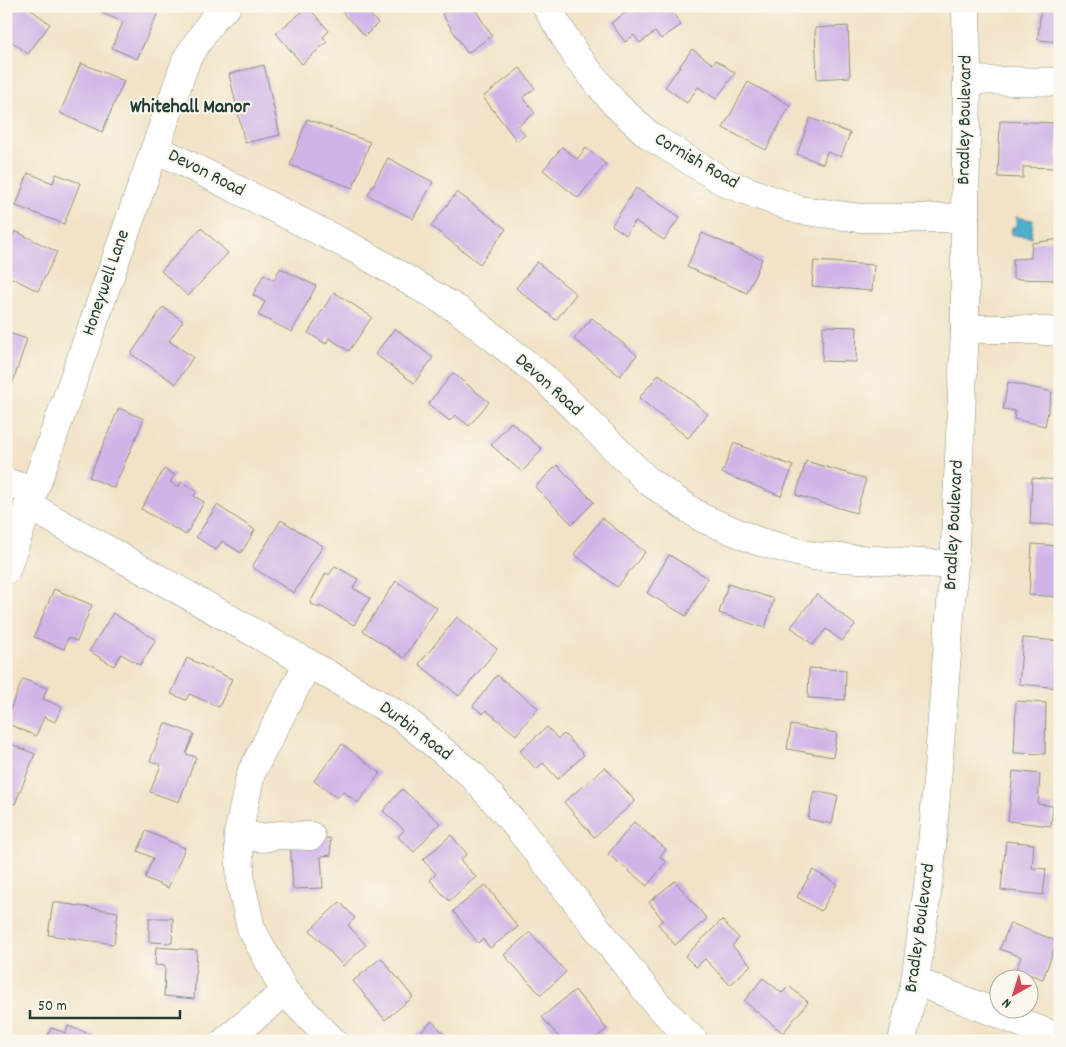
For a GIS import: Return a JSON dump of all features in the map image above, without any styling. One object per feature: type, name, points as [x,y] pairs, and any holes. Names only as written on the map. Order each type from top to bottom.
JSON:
[{"type":"street","name":"Honeywell Lane","points":[[6,570],[187,58],[214,18],[227,6]]},
{"type":"street","name":"Cornish Road","points":[[546,6],[577,57],[615,104],[650,136],[726,183],[799,210],[861,218],[965,218]]},
{"type":"street","name":"Bradley Boulevard","points":[[902,1041],[915,981],[930,871],[954,565],[965,329],[968,80],[966,6]]},
{"type":"street","points":[[968,80],[1060,82]]},
{"type":"street","name":"Devon Road","points":[[155,148],[356,250],[460,311],[544,378],[648,481],[702,518],[757,541],[812,556],[954,565]]},
{"type":"street","points":[[965,329],[1060,332]]},
{"type":"street","name":"Durbin Road","points":[[6,482],[403,718],[472,776],[515,824],[657,1004],[694,1041]]},
{"type":"street","points":[[308,662],[251,773],[238,834],[240,884],[251,928],[285,992],[333,1041]]},
{"type":"street","points":[[238,834],[263,838],[279,835],[311,836]]},
{"type":"street","points":[[915,981],[1060,1038]]},
{"type":"street","points":[[225,1041],[285,992]]},
{"type":"water","points":[[1016,217],[1033,220],[1031,237],[1011,235],[1012,227],[1016,227]]},
{"type":"building","points":[[7,6],[26,6],[50,24],[28,54],[6,37]]},
{"type":"building","points":[[105,6],[161,6],[137,59],[112,48],[123,22],[102,13]]},
{"type":"building","points":[[336,6],[362,6],[378,23],[365,36]]},
{"type":"building","points":[[453,6],[473,6],[492,36],[467,53],[442,14]]},
{"type":"building","points":[[635,6],[668,6],[681,25],[661,39],[655,32],[640,43],[634,35],[625,42],[611,23]]},
{"type":"building","points":[[1041,6],[1060,7],[1060,42],[1038,40]]},
{"type":"building","points":[[308,7],[329,31],[323,37],[327,42],[302,64],[276,33]]},
{"type":"building","points":[[848,26],[850,77],[817,79],[815,28]]},
{"type":"building","points":[[692,49],[713,64],[716,60],[735,73],[716,99],[698,87],[687,103],[665,87]]},
{"type":"building","points":[[81,63],[124,81],[102,132],[60,113]]},
{"type":"building","points":[[264,65],[280,135],[245,143],[229,74]]},
{"type":"building","points":[[520,68],[535,88],[523,97],[535,113],[518,126],[525,135],[517,141],[483,97]]},
{"type":"building","points":[[748,82],[790,105],[766,150],[723,128]]},
{"type":"building","points":[[810,118],[850,133],[841,157],[827,152],[823,164],[797,154]]},
{"type":"building","points":[[307,119],[370,142],[353,188],[290,165]]},
{"type":"building","points":[[1000,121],[1058,123],[1057,168],[1023,167],[1023,178],[998,177]]},
{"type":"building","points":[[562,147],[577,159],[586,148],[606,164],[578,198],[543,170]]},
{"type":"building","points":[[388,158],[433,182],[413,219],[368,195]]},
{"type":"building","points":[[28,173],[53,183],[56,174],[80,183],[64,224],[16,206]]},
{"type":"building","points":[[636,188],[680,217],[664,240],[635,221],[626,235],[612,225]]},
{"type":"building","points":[[457,192],[506,229],[480,264],[431,226]]},
{"type":"building","points":[[201,228],[228,253],[188,296],[161,271]]},
{"type":"building","points":[[15,231],[57,252],[38,291],[6,275],[6,264],[10,257],[6,255],[6,250]]},
{"type":"building","points":[[702,233],[762,259],[747,293],[687,267]]},
{"type":"building","points":[[1060,239],[1058,280],[1013,279],[1013,259],[1031,258],[1032,243]]},
{"type":"building","points":[[814,261],[874,265],[872,291],[812,286]]},
{"type":"building","points":[[537,262],[576,294],[556,320],[516,288]]},
{"type":"building","points":[[280,268],[316,286],[292,332],[258,315],[265,302],[253,295],[264,274],[274,280]]},
{"type":"building","points":[[334,292],[372,317],[349,351],[329,338],[326,344],[308,333]]},
{"type":"building","points":[[163,307],[183,321],[169,341],[193,357],[176,384],[131,354]]},
{"type":"building","points":[[592,318],[637,355],[620,376],[574,339]]},
{"type":"building","points":[[823,326],[857,327],[856,362],[822,361]]},
{"type":"building","points":[[395,328],[433,358],[414,383],[375,354]]},
{"type":"building","points":[[6,332],[27,339],[12,385],[6,383]]},
{"type":"building","points":[[453,373],[489,402],[469,426],[455,415],[450,421],[428,404]]},
{"type":"building","points":[[659,374],[708,414],[688,438],[639,398]]},
{"type":"building","points":[[1008,382],[1052,392],[1045,426],[1014,419],[1015,411],[1003,409]]},
{"type":"building","points":[[119,408],[144,419],[114,488],[89,477]]},
{"type":"building","points":[[511,422],[542,449],[522,472],[491,445]]},
{"type":"building","points":[[734,443],[793,466],[781,496],[722,473]]},
{"type":"building","points":[[806,461],[866,479],[856,513],[796,495]]},
{"type":"building","points":[[557,465],[594,502],[572,524],[535,487]]},
{"type":"building","points":[[164,469],[175,475],[170,482],[178,487],[181,482],[197,491],[194,496],[204,502],[186,535],[141,509]]},
{"type":"building","points":[[1032,478],[1059,480],[1057,525],[1030,524]]},
{"type":"building","points":[[217,505],[255,530],[241,553],[222,541],[216,550],[196,537]]},
{"type":"building","points":[[602,518],[645,552],[617,587],[574,554]]},
{"type":"building","points":[[281,520],[323,546],[294,593],[252,567]]},
{"type":"building","points":[[1032,544],[1060,546],[1060,597],[1029,595]]},
{"type":"building","points":[[669,555],[708,578],[686,616],[647,593]]},
{"type":"building","points":[[335,566],[358,579],[353,588],[370,598],[354,625],[320,606],[319,608],[310,603],[326,573],[329,575]]},
{"type":"building","points":[[396,581],[437,608],[404,658],[363,631]]},
{"type":"building","points":[[728,584],[774,599],[765,628],[719,613]]},
{"type":"building","points":[[54,589],[92,605],[77,641],[68,638],[64,649],[34,637]]},
{"type":"building","points":[[817,594],[855,625],[842,641],[826,629],[813,645],[791,627]]},
{"type":"building","points":[[113,613],[156,640],[140,665],[121,654],[114,666],[89,651]]},
{"type":"building","points":[[457,617],[497,649],[459,696],[419,664]]},
{"type":"building","points":[[1023,638],[1060,641],[1060,688],[1019,684]]},
{"type":"building","points":[[187,658],[232,679],[219,707],[189,694],[186,700],[171,694]]},
{"type":"building","points":[[809,668],[846,670],[845,700],[808,698]]},
{"type":"building","points":[[497,675],[538,708],[516,735],[486,710],[483,714],[473,706]]},
{"type":"building","points":[[23,679],[47,688],[43,699],[62,707],[55,722],[44,717],[36,736],[6,723]]},
{"type":"building","points":[[1016,701],[1046,703],[1045,754],[1014,753]]},
{"type":"building","points":[[165,723],[194,734],[186,754],[196,757],[179,802],[150,792],[161,765],[150,761]]},
{"type":"building","points":[[791,725],[837,733],[833,757],[787,749]]},
{"type":"building","points":[[547,727],[558,739],[564,734],[584,755],[558,779],[543,763],[536,769],[520,751]]},
{"type":"building","points":[[6,742],[35,754],[15,804],[6,801]]},
{"type":"building","points":[[342,744],[380,773],[358,803],[343,791],[337,798],[314,781]]},
{"type":"building","points":[[605,767],[635,801],[594,837],[564,802]]},
{"type":"building","points":[[1013,771],[1040,774],[1038,804],[1053,806],[1051,826],[1008,821]]},
{"type":"building","points":[[402,789],[440,823],[414,852],[398,837],[404,830],[383,811]]},
{"type":"building","points":[[814,791],[838,796],[832,824],[808,819]]},
{"type":"building","points":[[634,822],[666,849],[660,857],[666,862],[647,886],[608,854]]},
{"type":"building","points":[[146,831],[185,848],[168,888],[145,878],[153,858],[138,851]]},
{"type":"building","points":[[451,835],[467,854],[460,860],[476,877],[449,901],[430,880],[436,874],[423,860]]},
{"type":"building","points":[[330,838],[331,855],[321,856],[323,888],[293,889],[290,840]]},
{"type":"building","points":[[1006,841],[1034,844],[1032,868],[1046,869],[1043,895],[1001,890]]},
{"type":"building","points":[[813,870],[837,884],[821,911],[797,897]]},
{"type":"building","points":[[675,881],[707,919],[675,945],[658,924],[663,920],[649,902]]},
{"type":"building","points":[[486,885],[518,927],[490,948],[483,939],[478,943],[453,911]]},
{"type":"building","points":[[53,902],[118,912],[114,944],[48,935]]},
{"type":"building","points":[[340,902],[355,918],[348,925],[366,945],[343,966],[310,930]]},
{"type":"building","points":[[149,918],[173,918],[172,943],[149,942]]},
{"type":"building","points":[[722,920],[739,938],[732,946],[751,965],[730,985],[705,959],[696,967],[685,956]]},
{"type":"building","points":[[1010,923],[1057,941],[1043,979],[1038,977],[1038,970],[1016,970],[1021,957],[1000,949]]},
{"type":"building","points":[[530,932],[566,972],[541,995],[504,955]]},
{"type":"building","points":[[156,947],[197,950],[194,999],[164,996],[165,966],[155,965]]},
{"type":"building","points":[[381,958],[413,997],[385,1020],[353,981]]},
{"type":"building","points":[[763,978],[782,993],[789,986],[808,1002],[783,1033],[744,1001]]},
{"type":"building","points":[[575,990],[607,1029],[592,1041],[562,1041],[542,1017]]},
{"type":"building","points":[[432,1021],[451,1041],[411,1041]]},
{"type":"building","points":[[68,1026],[101,1038],[100,1041],[46,1041],[51,1028],[66,1033]]},
{"type":"district","name":"Whitehall Manor","points":[[190,108]]}]
